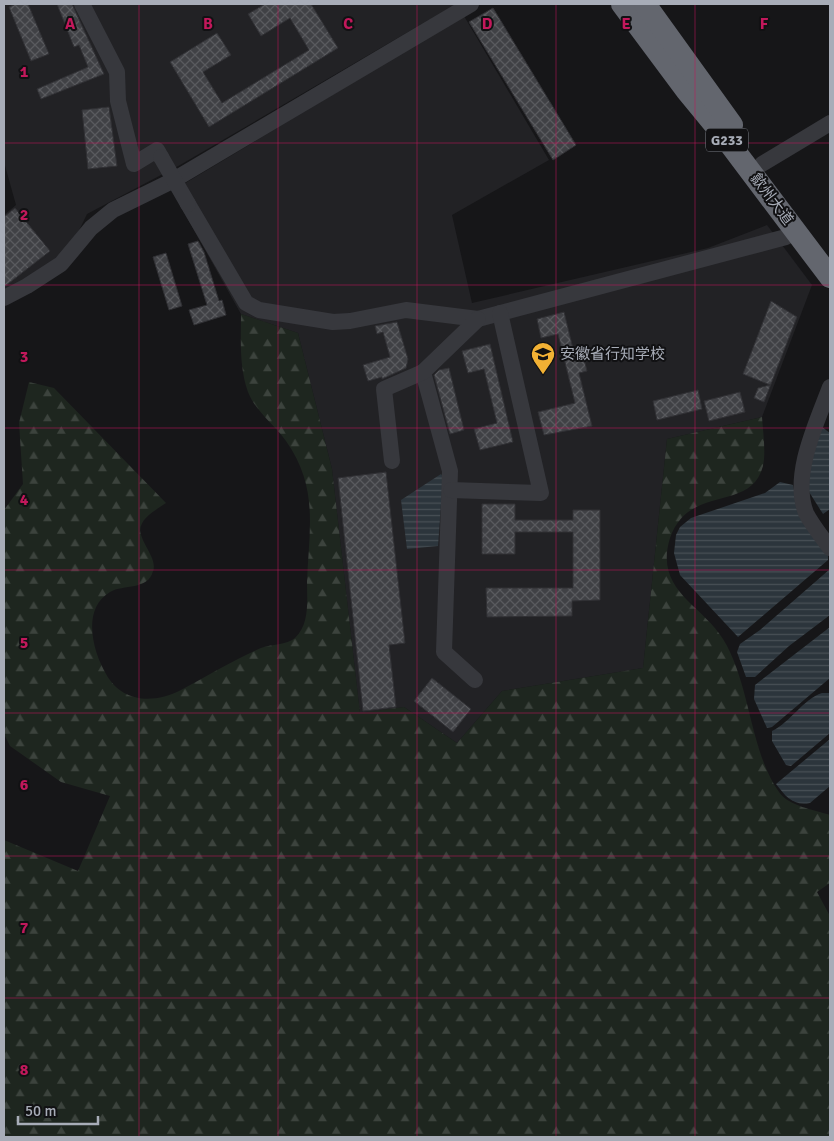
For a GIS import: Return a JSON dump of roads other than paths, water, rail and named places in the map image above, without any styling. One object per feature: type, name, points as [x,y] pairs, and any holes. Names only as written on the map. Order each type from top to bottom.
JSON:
[{"type":"highway","name":"歙州大道","points":[[622,4],[686,90],[723,134],[830,277]]},
{"type":"highway","name":"歙州大道","points":[[645,4],[830,256]]},
{"type":"street","points":[[82,4],[116,72],[118,101],[134,164],[157,150],[242,298],[255,309],[333,322],[350,321],[406,310],[478,319],[786,237],[796,231]]},
{"type":"street","points":[[4,298],[61,264],[91,228],[113,210],[172,181],[470,4]]},
{"type":"street","points":[[762,164],[830,123]]},
{"type":"street","points":[[451,490],[541,493],[500,313]]},
{"type":"street","points":[[392,461],[384,389],[423,372],[478,319]]},
{"type":"street","points":[[423,372],[450,472],[451,490],[444,592],[444,652],[475,680]]},
{"type":"street","points":[[830,386],[811,442],[801,487],[804,505],[810,520],[830,548]]},
{"type":"place","name":"安徽省行知学校","points":[[543,375]]}]
